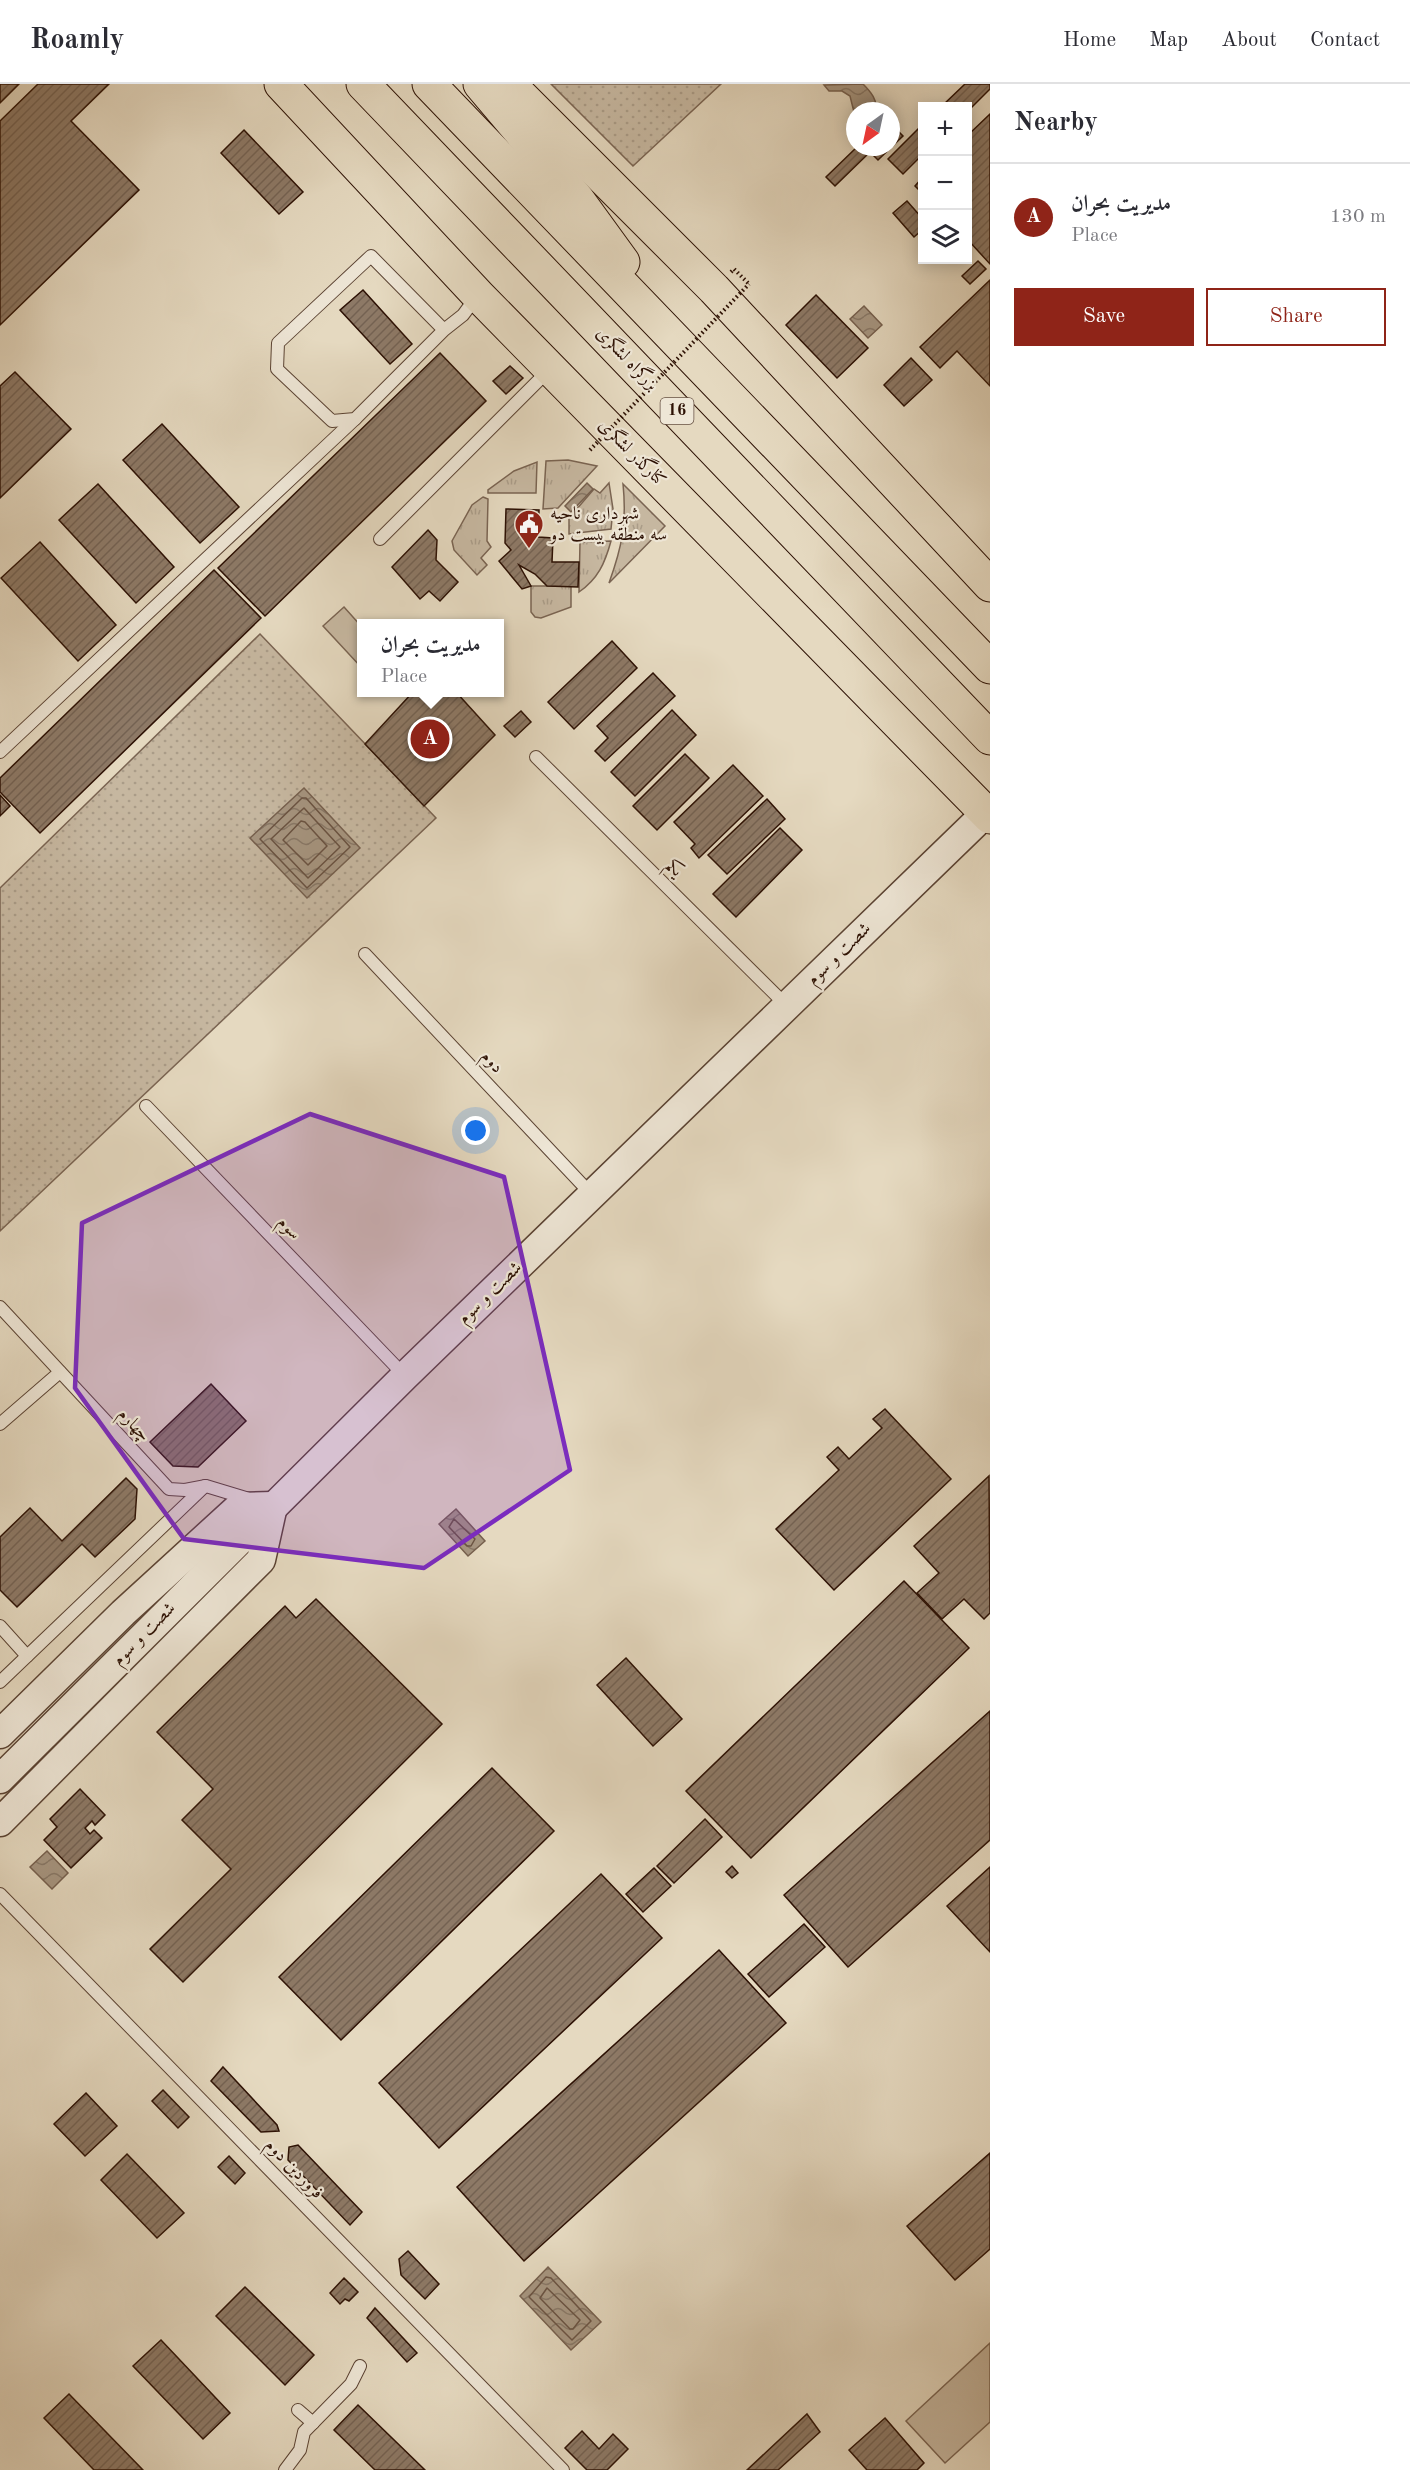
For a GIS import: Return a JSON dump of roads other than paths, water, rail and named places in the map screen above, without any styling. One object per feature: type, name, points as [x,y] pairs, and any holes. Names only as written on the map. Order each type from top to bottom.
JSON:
[{"type":"main road","name":"کنارگذر لشگری","points":[[281,84],[478,295],[988,815]]},
{"type":"main road","name":"بزرگراه لشگری","points":[[363,84],[990,738]]},
{"type":"main road","name":"16","points":[[429,84],[990,668]]},
{"type":"main road","points":[[480,84],[578,200],[699,366]]},
{"type":"main road","points":[[509,84],[714,289],[990,585]]},
{"type":"street","name":"شصت و سوم","points":[[0,1779],[405,1376],[786,1005],[988,815]]},
{"type":"street","points":[[0,1734],[212,1529],[239,1507],[273,1506],[261,1560],[0,1822]]},
{"type":"lane","points":[[355,419],[332,421],[277,369],[278,343],[371,256],[444,330]]},
{"type":"lane","points":[[0,752],[355,419],[444,330],[463,315],[478,295]]},
{"type":"lane","points":[[380,539],[550,369]]},
{"type":"lane","name":"یکم","points":[[537,757],[786,1005]]},
{"type":"lane","name":"دوم","points":[[365,954],[592,1195]]},
{"type":"lane","name":"سوم","points":[[146,1106],[405,1376]]},
{"type":"lane","name":"چهارم","points":[[0,1307],[169,1489],[185,1491],[206,1486],[273,1506]]},
{"type":"lane","points":[[0,1424],[60,1372]]},
{"type":"lane","points":[[0,1682],[206,1486]]},
{"type":"lane","points":[[0,1626],[27,1656]]},
{"type":"lane","name":"فروردین دوم","points":[[0,1894],[563,2470]]},
{"type":"lane","points":[[285,2470],[300,2450],[304,2432],[351,2384],[360,2366]]},
{"type":"lane","points":[[298,2410],[313,2423]]},
{"type":"water","points":[[863,84],[875,102],[852,102],[850,96],[842,91],[829,91],[824,85]]},
{"type":"water","points":[[864,306],[882,325],[868,338],[850,319]]},
{"type":"water","points":[[587,483],[593,489],[571,512],[565,506]]},
{"type":"water","points":[[304,788],[360,848],[307,898],[250,838]]},
{"type":"water","points":[[456,1509],[485,1541],[468,1556],[439,1524]]},
{"type":"water","points":[[47,1851],[68,1873],[52,1889],[30,1867]]},
{"type":"water","points":[[548,2267],[601,2322],[571,2350],[520,2296]]},
{"type":"place","name":"شهرداری ناحیه سه منطقه بیست دو","points":[[529,550]]},
{"type":"place","name":"مدیریت بحران","points":[[430,739]]}]
